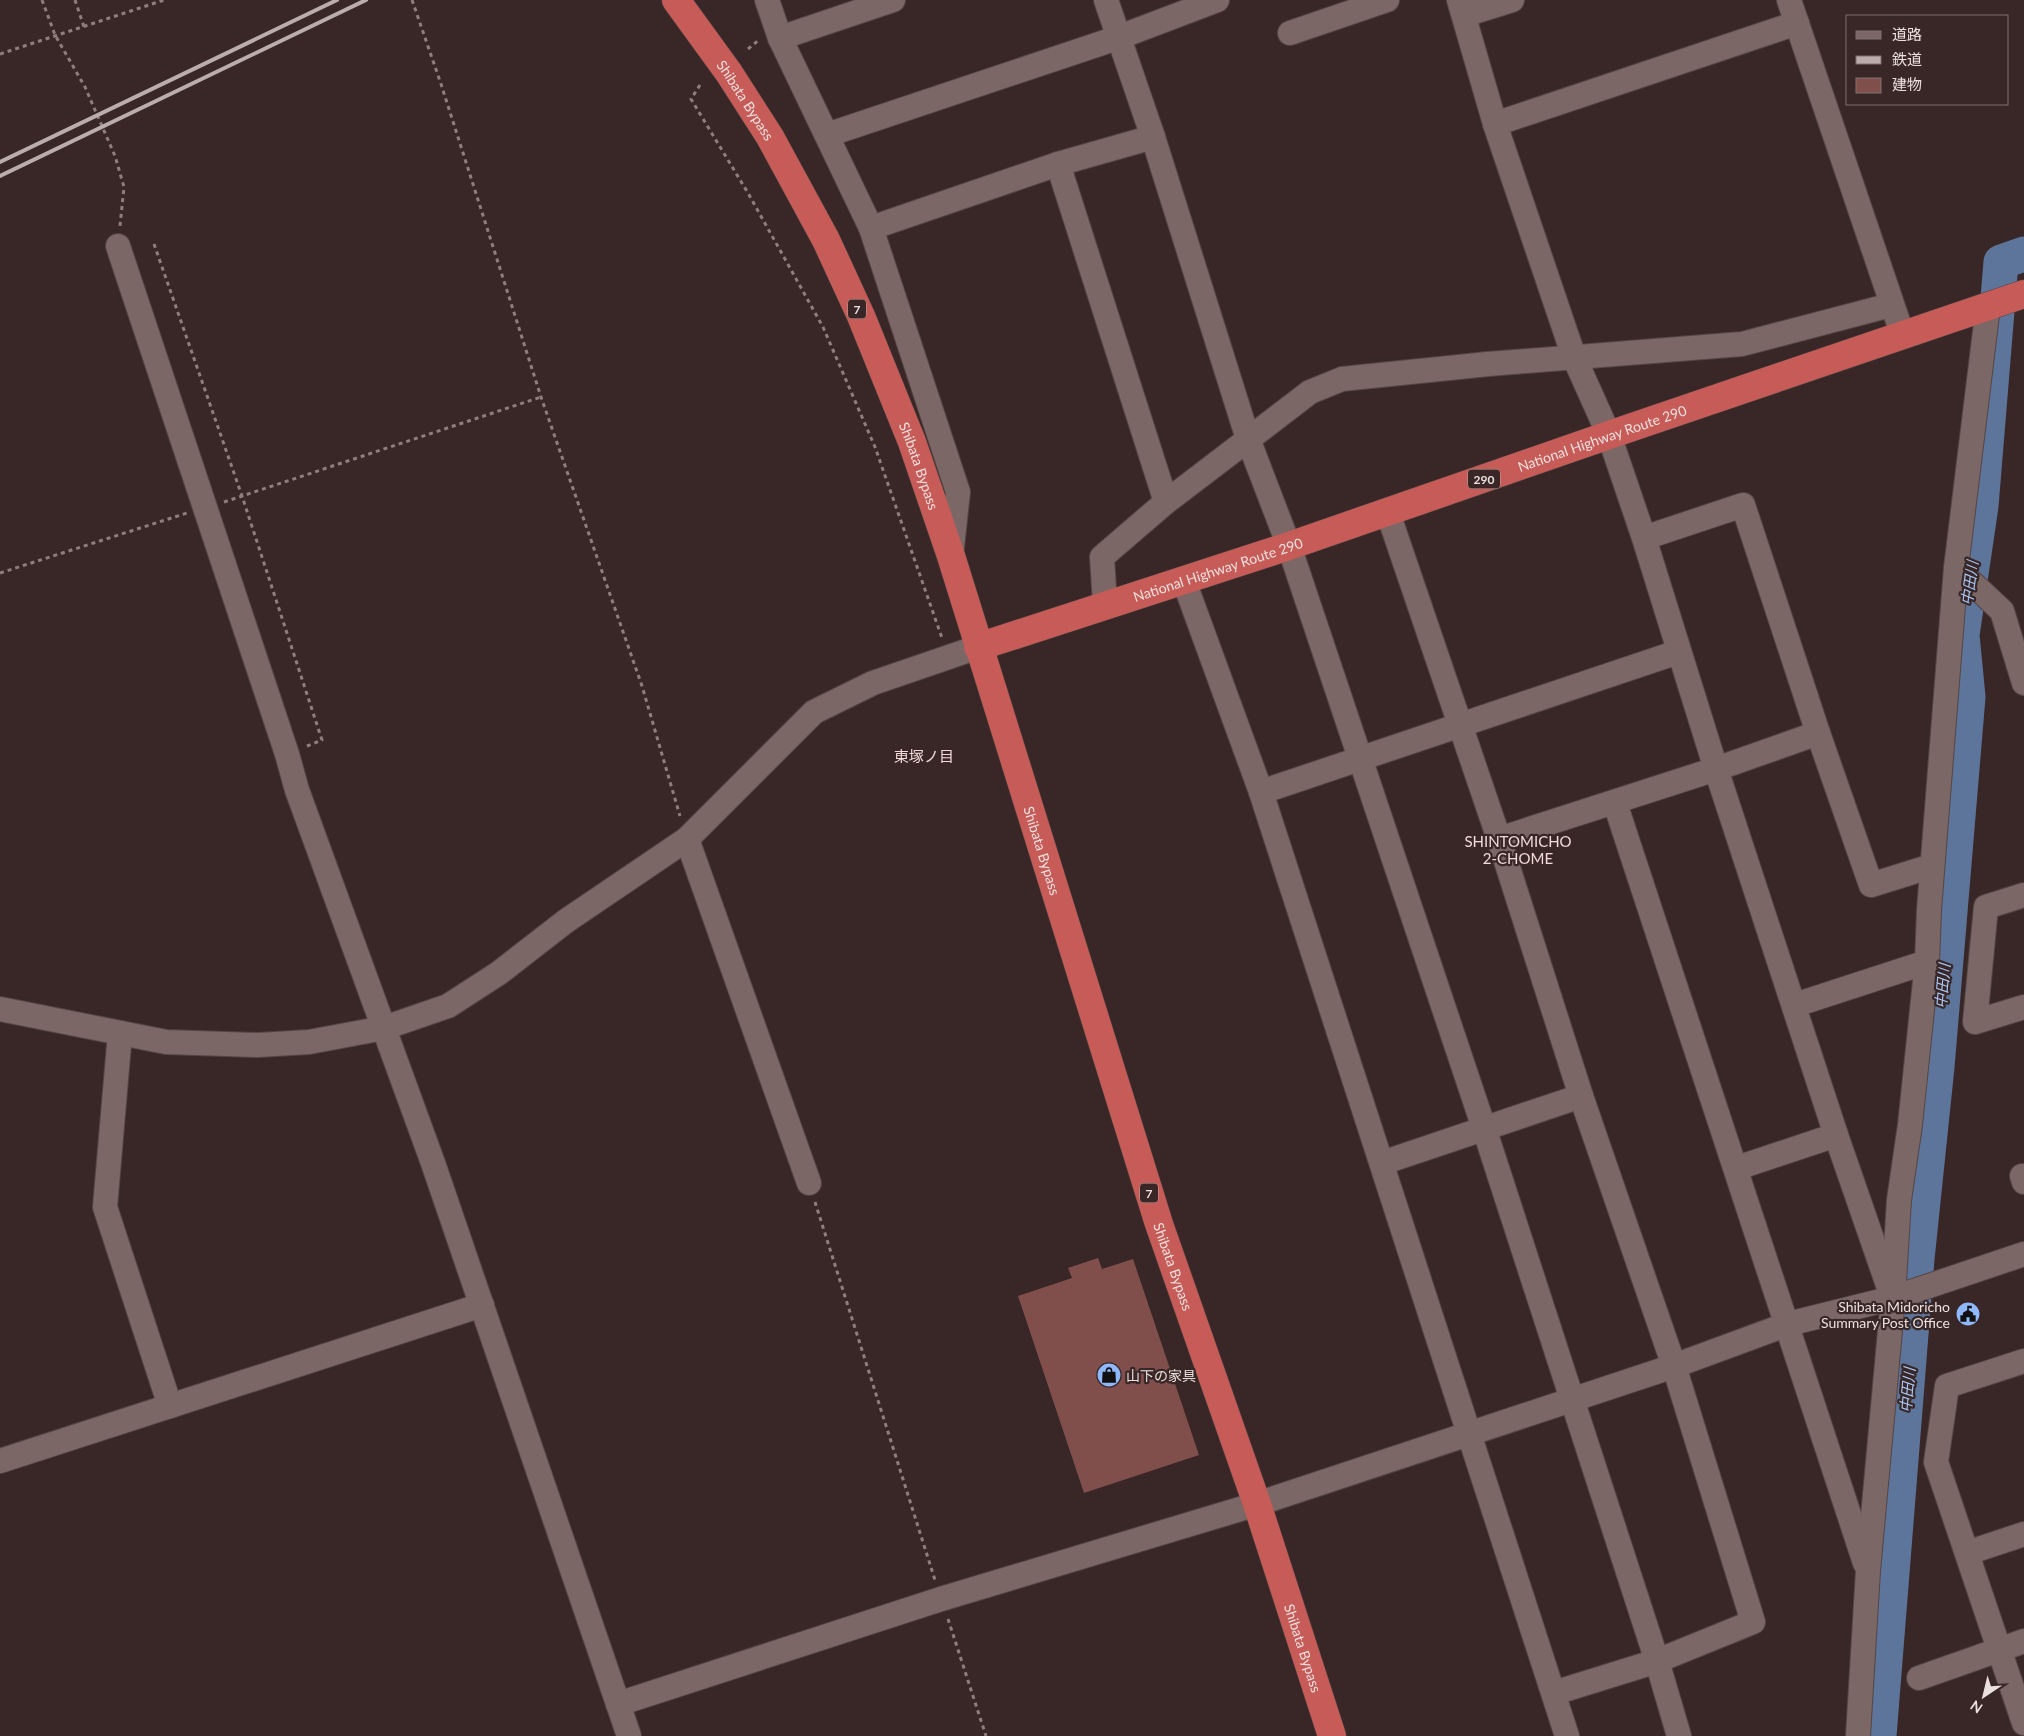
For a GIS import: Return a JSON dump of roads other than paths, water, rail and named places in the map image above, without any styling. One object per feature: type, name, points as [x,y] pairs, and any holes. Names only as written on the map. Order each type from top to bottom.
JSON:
[{"type":"highway","name":"Shibata Bypass","points":[[676,0],[729,73],[770,137],[826,240],[897,405],[951,556],[1158,1224],[1257,1504],[1332,1736]]},
{"type":"highway","name":"National Highway Route 290","points":[[978,647],[1388,513],[1609,435],[2020,296]]},
{"type":"street","points":[[767,0],[780,38],[871,228],[958,492],[951,556]]},
{"type":"street","points":[[780,38],[893,0]]},
{"type":"street","points":[[1106,0],[1117,38],[1153,137],[1248,439],[1289,546],[1484,1128],[1657,1661],[1679,1736]]},
{"type":"street","points":[[827,136],[1117,38],[1217,0]]},
{"type":"street","points":[[1290,33],[1387,0]]},
{"type":"street","points":[[1512,0],[1462,8],[1495,124],[1574,357],[1609,435],[1644,538],[1716,770],[1795,1005],[1836,1135],[1898,1296]]},
{"type":"street","points":[[1789,0],[1903,336]]},
{"type":"street","points":[[1495,124],[1797,24]]},
{"type":"street","points":[[871,228],[1058,164],[1153,137]]},
{"type":"street","points":[[1058,164],[1166,502]]},
{"type":"street","points":[[118,246],[288,754],[297,790],[384,1028],[482,1306],[628,1736]]},
{"type":"street","points":[[1105,604],[1102,557],[1166,502],[1310,392],[1342,379],[1574,357],[1742,344],[1891,305]]},
{"type":"street","points":[[1858,1736],[1868,1571],[1898,1296],[1899,1200],[1910,1125],[1927,962],[1932,866],[1956,568],[1988,307]]},
{"type":"street","points":[[1644,538],[1743,505],[1818,733],[1871,885],[1932,866]]},
{"type":"street","points":[[1388,513],[1499,839],[1581,1096],[1674,1366],[1753,1622],[1657,1661],[1554,1693]]},
{"type":"street","points":[[1956,568],[2002,611],[2024,683]]},
{"type":"street","points":[[1184,581],[1261,792],[1567,1736]]},
{"type":"street","points":[[0,1009],[166,1042],[258,1045],[309,1042],[384,1028],[448,1006],[499,974],[566,921],[687,838],[814,712],[873,683],[978,647]]},
{"type":"street","points":[[1261,792],[1678,652]]},
{"type":"street","points":[[1499,839],[1716,770],[1818,733]]},
{"type":"street","points":[[1615,803],[1737,1168],[1868,1571]]},
{"type":"street","points":[[687,838],[809,1182]]},
{"type":"street","points":[[2024,894],[1986,907],[1975,1022],[2024,1007]]},
{"type":"street","points":[[1795,1005],[1927,962]]},
{"type":"street","points":[[120,1033],[105,1207],[170,1406]]},
{"type":"street","points":[[1382,1164],[1581,1096]]},
{"type":"street","points":[[1737,1168],[1836,1135]]},
{"type":"street","points":[[2024,1176],[2022,1176],[2024,1182]]},
{"type":"street","points":[[618,1704],[941,1599],[1257,1504],[1469,1432],[1674,1366],[1788,1324],[1898,1296],[2024,1254]]},
{"type":"street","points":[[0,1461],[482,1306]]},
{"type":"street","points":[[2024,1361],[1947,1386],[1936,1462],[2024,1724]]},
{"type":"street","points":[[1967,1554],[2024,1534]]},
{"type":"street","points":[[1919,1678],[2024,1642]]},
{"type":"waterway","name":"中田川","points":[[1879,1736],[1917,1259],[1937,1067],[1968,697],[1962,635],[1981,506],[2001,262],[2024,254]]},
{"type":"railway","points":[[0,162],[337,0]]},
{"type":"railway","points":[[0,176],[366,0]]},
{"type":"place","name":"Shibata Midoricho Summary Post Office","points":[[1968,1314]]},
{"type":"place","name":"山下の家具","points":[[1109,1375]]},
{"type":"district","name":"東塚ノ目","points":[[924,756]]},
{"type":"district","name":"SHINTOMICHO 2-CHOME","points":[[1518,850]]}]
